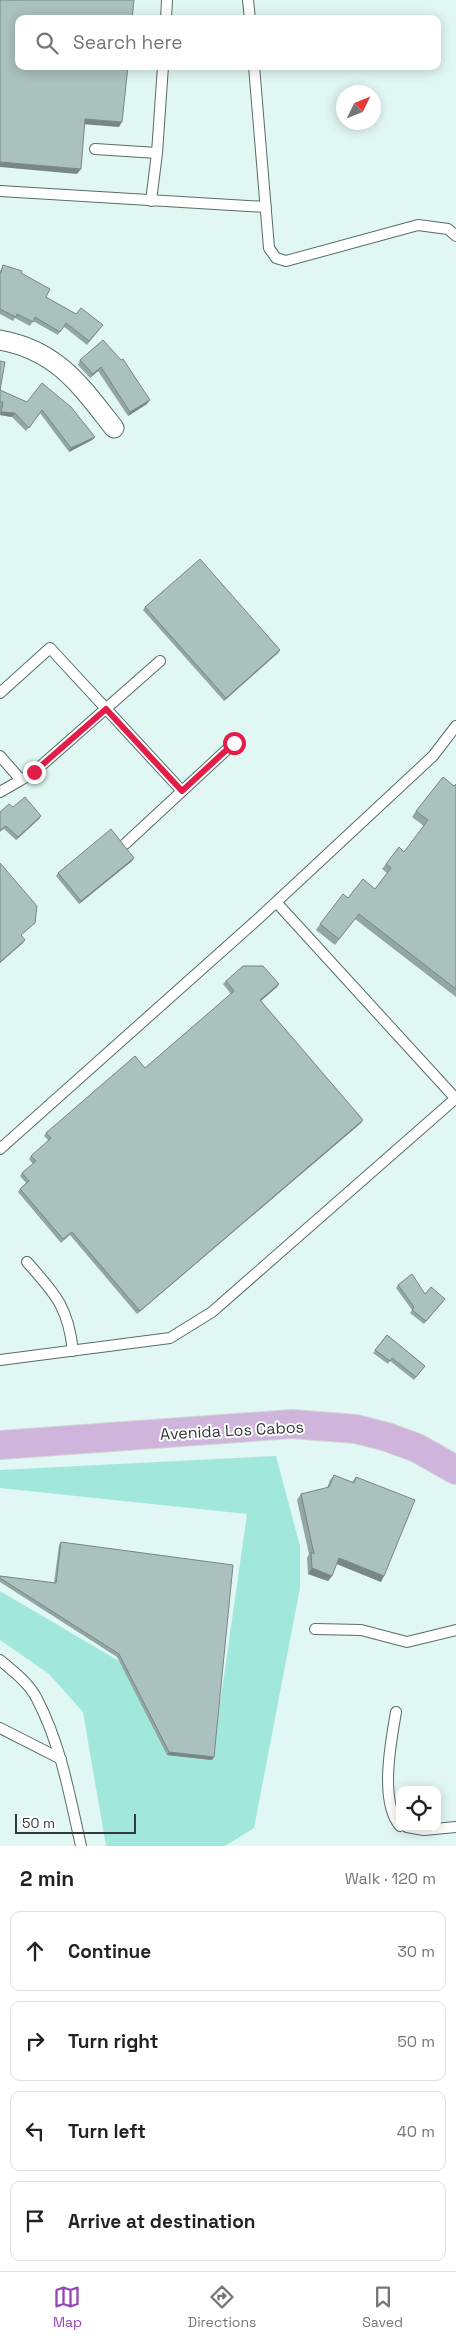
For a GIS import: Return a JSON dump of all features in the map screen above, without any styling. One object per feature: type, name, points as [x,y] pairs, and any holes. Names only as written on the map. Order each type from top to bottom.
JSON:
[{"type":"main road","name":"Avenida Los Cabos","points":[[0,1445],[292,1424],[356,1429],[387,1437],[416,1448],[456,1470]]},
{"type":"street","points":[[0,340],[14,342],[51,359],[76,380],[114,428]]},
{"type":"lane","points":[[166,15],[167,0]]},
{"type":"lane","points":[[248,0],[250,15]]},
{"type":"lane","points":[[151,200],[157,153],[163,70]]},
{"type":"lane","points":[[254,70],[269,248],[276,258],[286,261],[418,225],[448,229],[456,236]]},
{"type":"lane","points":[[96,149],[157,153]]},
{"type":"lane","points":[[0,191],[266,207]]},
{"type":"lane","points":[[0,693],[50,648],[182,791]]},
{"type":"lane","points":[[0,792],[34,772],[160,661]]},
{"type":"lane","points":[[0,1149],[276,902],[434,756],[456,726]]},
{"type":"lane","points":[[125,844],[234,743]]},
{"type":"lane","points":[[0,756],[21,780]]},
{"type":"lane","points":[[0,1360],[170,1338],[212,1312],[456,1099],[276,902]]},
{"type":"lane","points":[[27,1262],[58,1299],[66,1314],[73,1351]]},
{"type":"lane","points":[[315,1629],[361,1630],[407,1642],[456,1630]]},
{"type":"lane","points":[[0,1660],[26,1684],[37,1698],[61,1759],[82,1846]]},
{"type":"lane","points":[[396,1712],[388,1759],[390,1802],[396,1816]]},
{"type":"lane","points":[[0,1728],[61,1759]]},
{"type":"lane","points":[[441,1828],[456,1827]]},
{"type":"green space","points":[[276,1456],[300,1546],[300,1588],[254,1828],[225,1846],[106,1846],[83,1712],[49,1674],[0,1640],[0,1591],[119,1661],[212,1760],[247,1514],[0,1488],[0,1470]]},
{"type":"building","points":[[0,0],[134,0],[132,15],[15,15],[15,70],[128,70],[122,122],[85,119],[81,169],[0,162]]},
{"type":"building","points":[[3,265],[22,271],[21,273],[50,289],[46,297],[76,314],[81,308],[103,325],[89,341],[66,323],[60,332],[35,317],[33,322],[17,314],[16,317],[0,309],[0,273]]},
{"type":"building","points":[[103,340],[121,360],[123,359],[150,400],[130,412],[101,367],[93,374],[80,360]]},
{"type":"building","points":[[0,361],[5,362],[0,390]]},
{"type":"building","points":[[42,383],[71,407],[95,437],[71,448],[42,410],[29,428],[15,413],[1,412],[3,402],[0,402],[0,390],[27,402]]},
{"type":"building","points":[[200,559],[280,650],[226,698],[145,607]]},
{"type":"building","points":[[443,777],[454,786],[456,784],[456,989],[359,914],[339,939],[320,924],[343,894],[348,898],[363,879],[375,889],[391,868],[386,864],[399,847],[404,852],[428,820],[416,811]]},
{"type":"building","points":[[25,797],[41,816],[18,837],[6,826],[0,830],[0,812],[9,804],[13,807]]},
{"type":"building","points":[[111,829],[134,858],[81,901],[58,873]]},
{"type":"building","points":[[0,863],[37,906],[35,923],[21,935],[25,940],[0,962]]},
{"type":"building","points":[[243,966],[263,966],[279,984],[260,1000],[363,1120],[140,1311],[72,1232],[63,1239],[20,1189],[29,1181],[22,1173],[36,1161],[31,1156],[51,1138],[46,1133],[135,1056],[145,1068],[234,991],[226,981]]},
{"type":"building","points":[[412,1274],[425,1294],[431,1287],[445,1299],[426,1321],[412,1310],[414,1307],[398,1285]]},
{"type":"building","points":[[387,1335],[425,1366],[416,1377],[392,1358],[390,1361],[375,1350]]},
{"type":"building","points":[[334,1475],[354,1483],[356,1477],[415,1500],[384,1576],[339,1558],[332,1576],[312,1568],[311,1552],[314,1554],[301,1494],[329,1487]]},
{"type":"building","points":[[61,1542],[233,1565],[214,1757],[169,1752],[119,1654],[0,1578],[0,1576],[56,1583]]},
{"type":"route","points":[[34,772],[106,709],[182,791],[234,743]]}]
